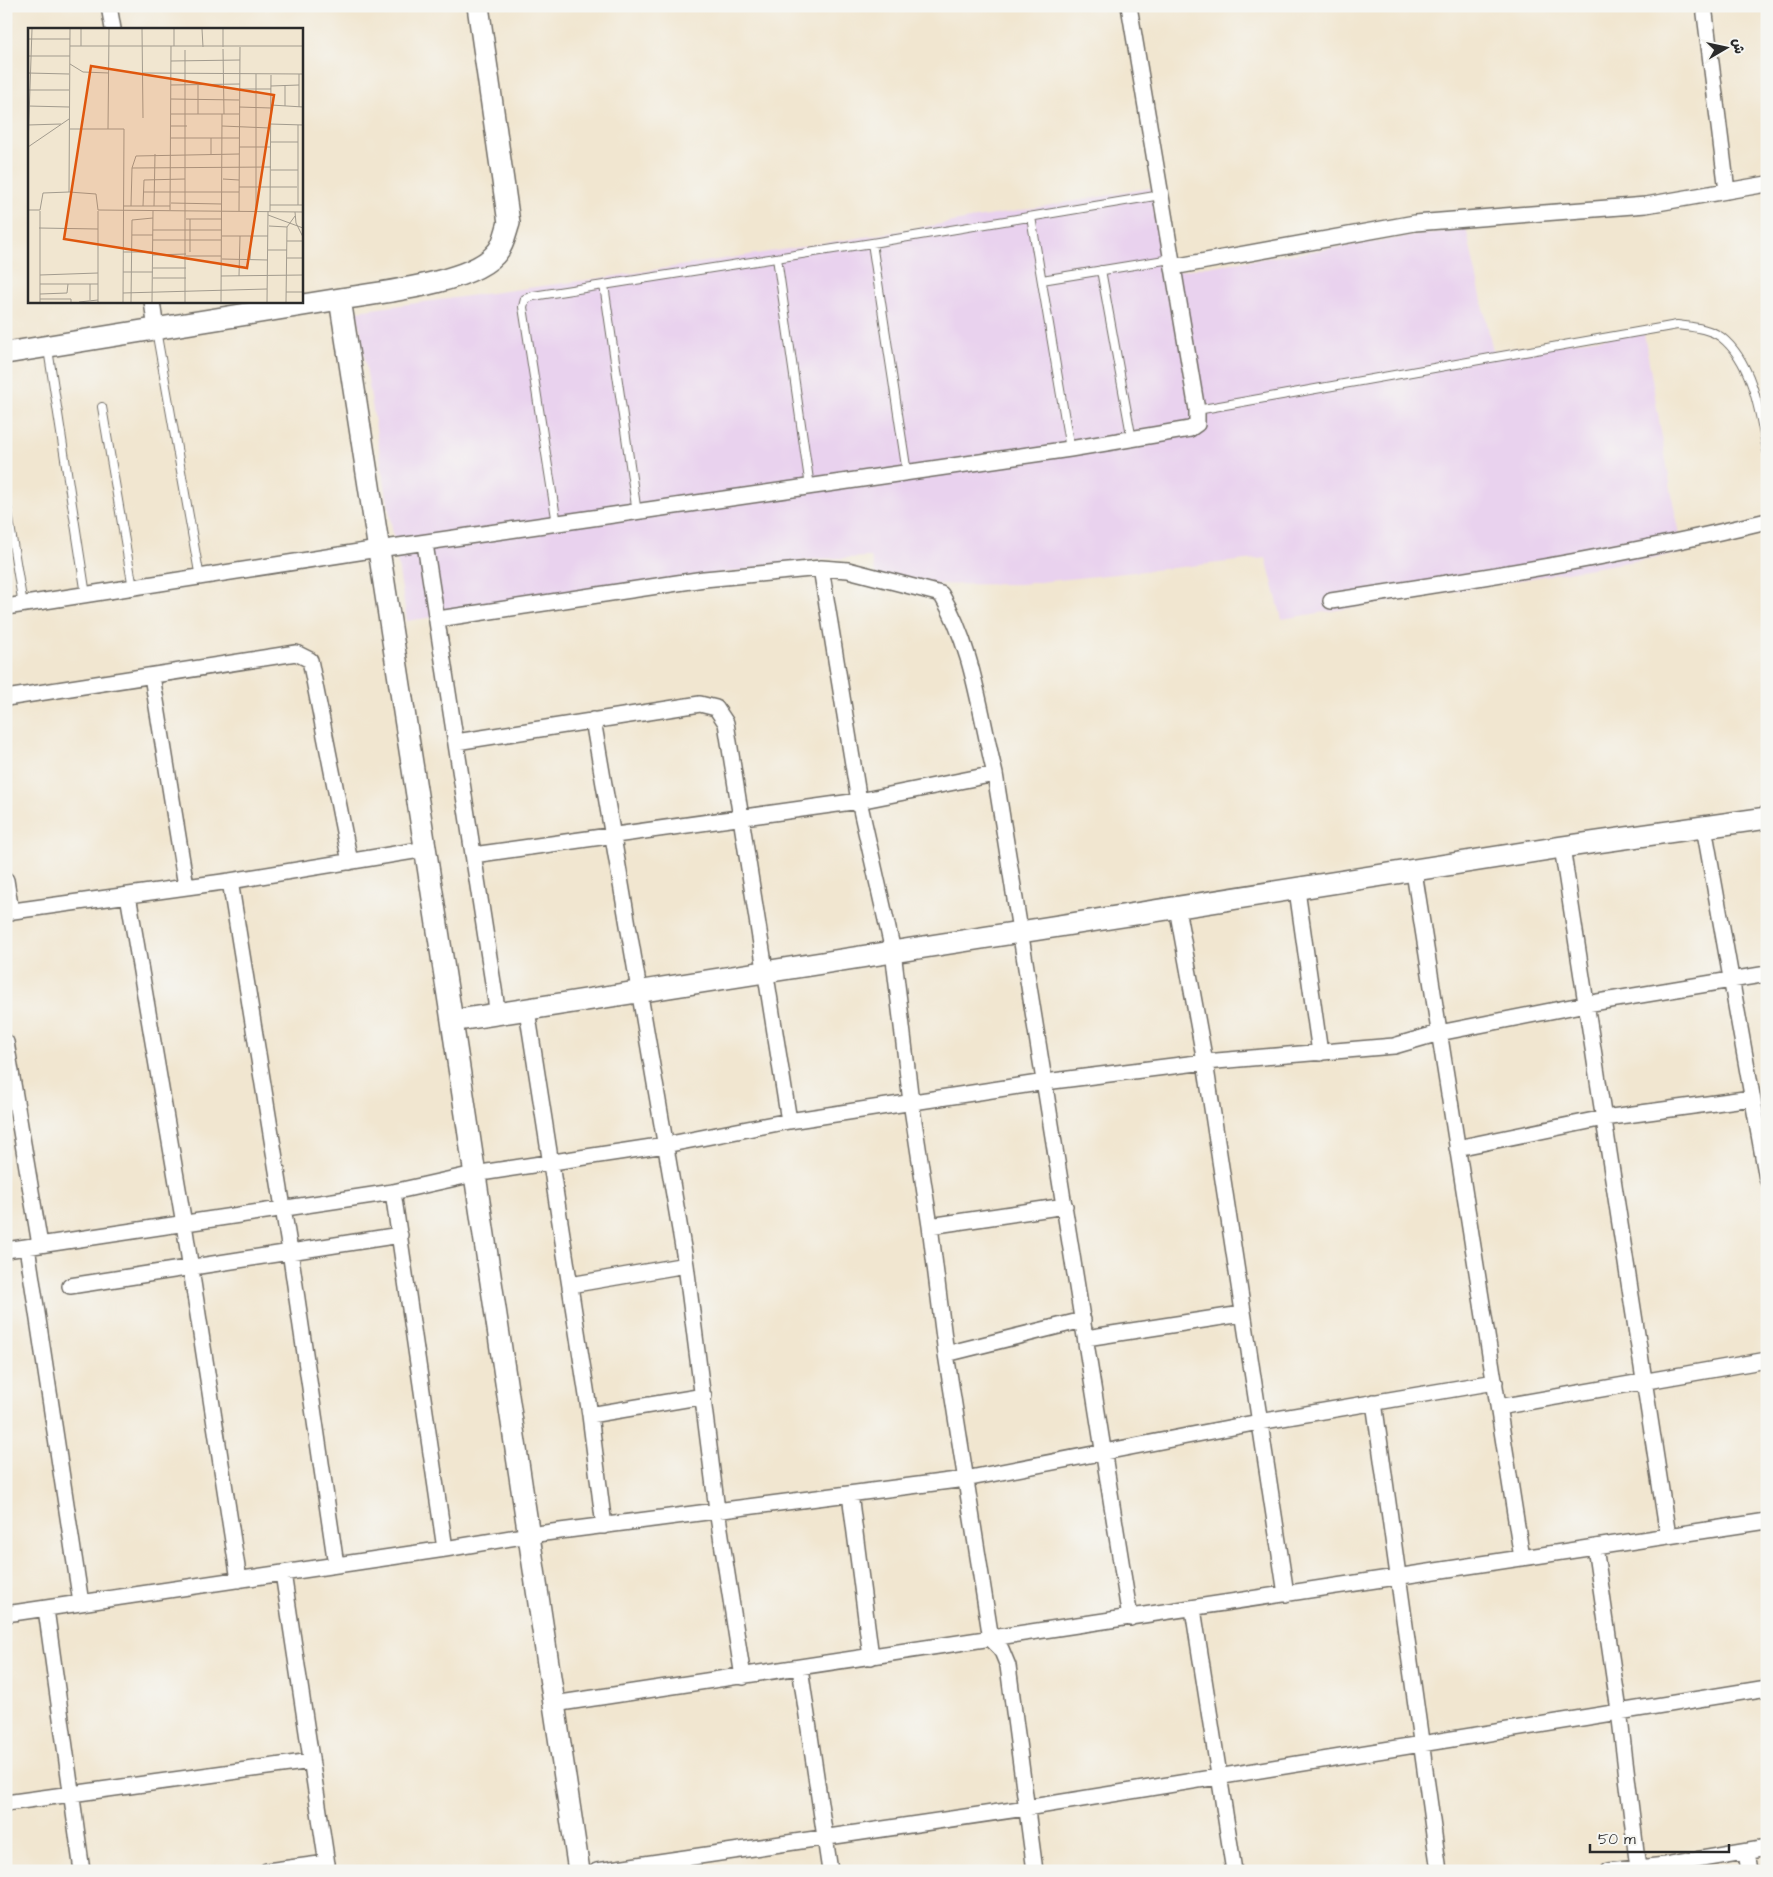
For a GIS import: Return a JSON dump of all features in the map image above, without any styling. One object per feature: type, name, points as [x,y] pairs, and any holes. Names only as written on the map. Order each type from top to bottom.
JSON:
[{"type":"street","points":[[110,6],[113,28]]},
{"type":"street","points":[[6,353],[156,330],[445,281],[474,270],[498,252],[509,223],[478,6]]},
{"type":"street","points":[[6,607],[378,549],[425,544],[1132,440],[1190,429],[1197,424],[1197,410],[1129,6]]},
{"type":"street","points":[[1704,6],[1728,191]]},
{"type":"street","points":[[1172,263],[1416,223],[1646,205],[1767,184]]},
{"type":"street","points":[[340,299],[452,1020],[579,1871]]},
{"type":"street","points":[[152,302],[156,330]]},
{"type":"street","points":[[1331,601],[1461,582],[1610,555],[1767,521]]},
{"type":"street","points":[[425,544],[498,1015]]},
{"type":"street","points":[[438,619],[704,579],[821,568],[848,570],[941,594],[955,617],[966,654],[995,774],[1022,933],[1130,1618]]},
{"type":"street","points":[[821,568],[859,801],[893,951],[911,1102],[965,1479],[991,1639],[1002,1648],[1008,1666],[1035,1871]]},
{"type":"street","points":[[6,698],[296,653],[310,660],[350,862]]},
{"type":"street","points":[[152,676],[186,886]]},
{"type":"street","points":[[456,742],[700,704],[716,708],[726,722],[789,1121]]},
{"type":"street","points":[[593,720],[638,993],[686,1265],[717,1510],[743,1677]]},
{"type":"street","points":[[473,856],[859,801],[995,774]]},
{"type":"street","points":[[452,1020],[498,1015],[893,951],[1022,933],[1562,848],[1767,818]]},
{"type":"street","points":[[1704,827],[1767,1180]]},
{"type":"street","points":[[1562,848],[1668,1536]]},
{"type":"street","points":[[6,880],[9,912],[230,881],[426,849]]},
{"type":"street","points":[[1414,872],[1522,1558]]},
{"type":"street","points":[[230,881],[290,1251],[336,1565]]},
{"type":"street","points":[[1297,890],[1320,1053]]},
{"type":"street","points":[[128,895],[184,1224],[239,1580]]},
{"type":"street","points":[[1177,908],[1205,1062],[1286,1594]]},
{"type":"street","points":[[6,1250],[184,1224],[282,1207],[393,1192],[474,1174],[665,1145],[789,1121],[1045,1082],[1205,1062],[1394,1046],[1439,1033],[1586,1004],[1767,974]]},
{"type":"street","points":[[527,1010],[590,1415],[604,1526]]},
{"type":"street","points":[[6,1042],[81,1604]]},
{"type":"street","points":[[1457,1148],[1604,1118],[1752,1098]]},
{"type":"street","points":[[393,1192],[445,1549]]},
{"type":"street","points":[[930,1226],[1065,1206]]},
{"type":"street","points":[[70,1286],[400,1235]]},
{"type":"street","points":[[570,1285],[686,1265]]},
{"type":"street","points":[[1086,1338],[1242,1314]]},
{"type":"street","points":[[946,1354],[1083,1320]]},
{"type":"street","points":[[1499,1406],[1767,1360]]},
{"type":"street","points":[[6,1614],[529,1535],[965,1479],[1259,1422],[1495,1382]]},
{"type":"street","points":[[590,1415],[704,1396]]},
{"type":"street","points":[[1374,1402],[1439,1871]]},
{"type":"street","points":[[850,1494],[871,1657]]},
{"type":"street","points":[[554,1704],[1767,1521]]},
{"type":"street","points":[[1595,1548],[1619,1711],[1638,1868]]},
{"type":"street","points":[[267,1871],[327,1867],[282,1573]]},
{"type":"street","points":[[46,1609],[82,1871]]},
{"type":"street","points":[[1193,1609],[1234,1871]]},
{"type":"street","points":[[800,1668],[830,1871]]},
{"type":"street","points":[[597,1871],[1026,1808],[1220,1775],[1767,1688]]},
{"type":"street","points":[[6,1803],[311,1761]]},
{"type":"street","points":[[1609,1871],[1666,1868],[1767,1848]]},
{"type":"street","points":[[1746,1852],[1750,1871]]},
{"type":"lane","points":[[557,524],[523,307],[526,299],[533,296],[872,243],[1161,195]]},
{"type":"lane","points":[[1031,216],[1070,449]]},
{"type":"lane","points":[[872,243],[907,473]]},
{"type":"lane","points":[[777,258],[810,487]]},
{"type":"lane","points":[[1042,280],[1101,270],[1172,263]]},
{"type":"lane","points":[[1101,270],[1132,440]]},
{"type":"lane","points":[[604,285],[637,513]]},
{"type":"lane","points":[[1197,410],[1677,325],[1705,329],[1721,337],[1735,350],[1745,368],[1767,451]]},
{"type":"lane","points":[[156,330],[200,578]]},
{"type":"lane","points":[[48,347],[86,595]]},
{"type":"lane","points":[[102,407],[133,588]]},
{"type":"lane","points":[[6,501],[23,605]]},
{"type":"shaded area","points":[[1151,188],[1165,273],[1466,228],[1493,351],[1644,333],[1682,553],[1282,619],[1266,558],[1021,584],[878,585],[871,557],[817,559],[407,621],[357,311],[603,278],[871,236]]}]
